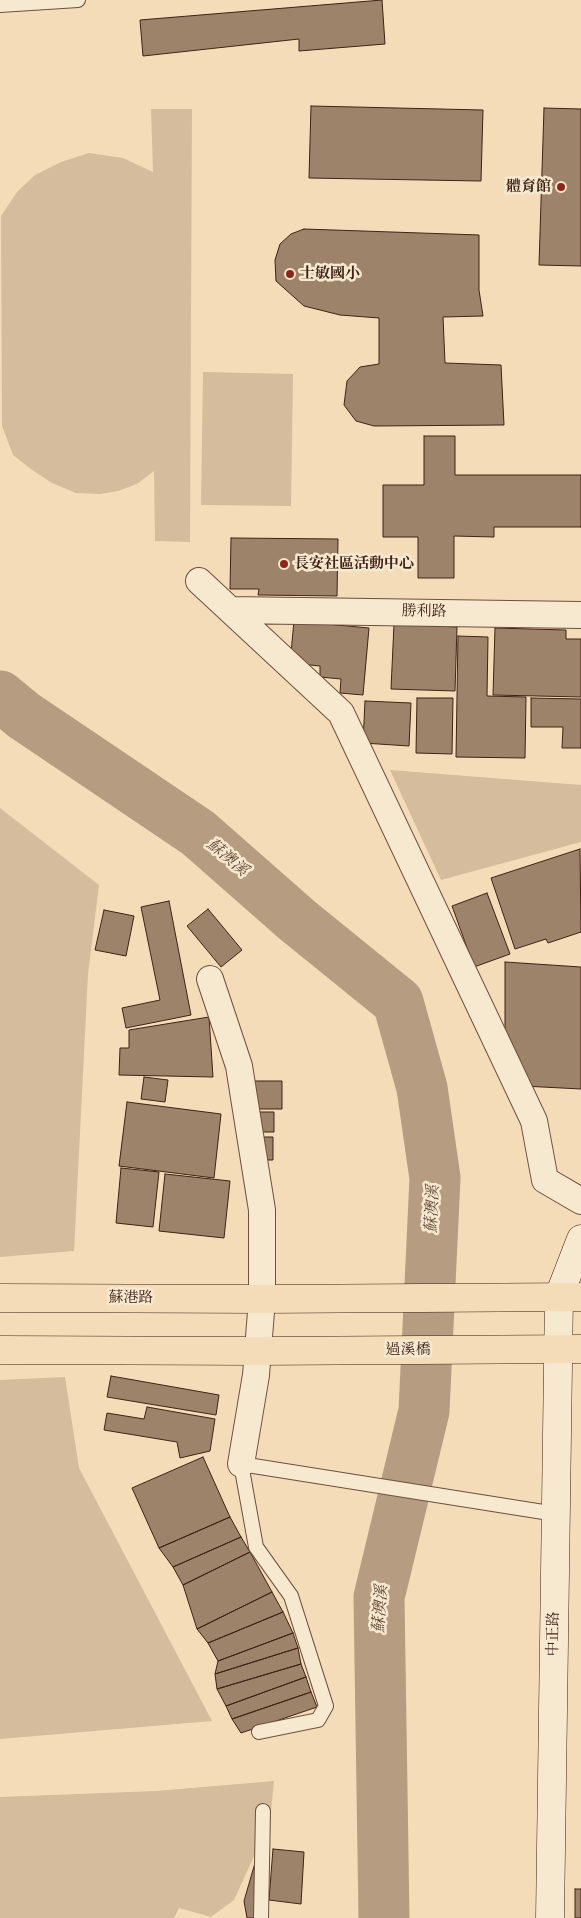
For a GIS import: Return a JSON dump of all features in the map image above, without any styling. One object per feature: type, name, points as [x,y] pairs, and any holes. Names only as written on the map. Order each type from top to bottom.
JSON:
[{"type":"main road","points":[[262,1299],[570,1296]]},
{"type":"main road","name":"蘇港路","points":[[0,1298],[262,1299]]},
{"type":"main road","name":"過溪橋","points":[[257,1352],[574,1345]]},
{"type":"main road","points":[[0,1350],[257,1352]]},
{"type":"street","points":[[199,581],[340,713],[534,1121],[545,1180],[581,1201]]},
{"type":"street","name":"勝利路","points":[[230,610],[266,609],[581,615]]},
{"type":"street","points":[[210,979],[239,1066],[262,1210],[262,1299],[256,1375],[241,1464]]},
{"type":"street","points":[[570,1296],[581,1239]]},
{"type":"street","name":"中正路","points":[[550,1918],[556,1514],[574,1345],[570,1296]]},
{"type":"lane","points":[[0,5],[78,0]]},
{"type":"lane","points":[[259,1732],[318,1720],[326,1706],[290,1596],[256,1547],[241,1464],[556,1514]]},
{"type":"lane","points":[[260,1918],[263,1811]]},
{"type":"shaded area","points":[[151,109],[192,109],[190,542],[155,541],[154,471],[137,484],[118,491],[100,494],[76,493],[52,483],[13,455],[2,426],[1,216],[17,192],[35,175],[61,162],[89,153],[123,158],[153,172]]},
{"type":"shaded area","points":[[203,372],[293,374],[291,506],[201,505]]},
{"type":"shaded area","points":[[390,770],[581,785],[581,842],[441,880]]},
{"type":"shaded area","points":[[0,808],[99,885],[88,974],[74,1251],[0,1257]]},
{"type":"shaded area","points":[[65,1377],[79,1468],[212,1721],[0,1739],[0,1380]]},
{"type":"shaded area","points":[[274,1781],[270,1821],[234,1900],[211,1917],[179,1908],[174,1918],[0,1918],[0,1797],[156,1791]]},
{"type":"building","points":[[382,0],[385,44],[299,51],[299,39],[143,56],[140,20]]},
{"type":"building","points":[[311,106],[483,110],[481,181],[309,178]]},
{"type":"building","name":"體育館","points":[[544,108],[581,109],[581,266],[539,265]]},
{"type":"building","points":[[304,229],[479,235],[479,290],[483,316],[443,317],[445,363],[501,365],[504,425],[374,426],[356,421],[344,405],[347,381],[360,367],[379,364],[379,318],[340,315],[304,306],[276,281],[275,260],[280,244],[291,234]]},
{"type":"building","points":[[424,436],[455,436],[455,475],[581,475],[581,527],[494,527],[494,537],[454,536],[454,578],[418,578],[418,537],[383,537],[383,485],[424,485]]},
{"type":"building","name":"長安社區活動中心","points":[[231,538],[338,539],[337,596],[258,595],[259,589],[230,589]]},
{"type":"building","points":[[294,621],[369,628],[363,695],[340,693],[341,679],[320,677],[320,666],[290,663]]},
{"type":"building","points":[[394,624],[457,627],[455,691],[391,689]]},
{"type":"building","points":[[495,628],[566,630],[566,639],[581,639],[581,697],[493,695]]},
{"type":"building","points":[[458,636],[488,637],[487,696],[526,697],[525,758],[456,757]]},
{"type":"building","points":[[417,698],[453,698],[452,754],[416,753]]},
{"type":"building","points":[[531,698],[581,699],[581,748],[562,748],[563,727],[531,727]]},
{"type":"building","points":[[365,701],[411,703],[409,746],[363,743]]},
{"type":"building","points":[[580,849],[581,932],[548,943],[546,939],[515,949],[491,878]]},
{"type":"building","points":[[487,893],[510,954],[474,967],[452,906]]},
{"type":"building","points":[[169,901],[191,1015],[126,1028],[122,1008],[160,1000],[141,907]]},
{"type":"building","points":[[208,909],[242,950],[221,967],[187,926]]},
{"type":"building","points":[[104,910],[134,916],[126,956],[95,950]]},
{"type":"building","points":[[505,962],[581,967],[581,1089],[523,1086],[505,1045]]},
{"type":"building","points":[[209,1017],[213,1077],[119,1075],[120,1048],[129,1048],[129,1030]]},
{"type":"building","points":[[144,1077],[168,1080],[165,1102],[141,1099]]},
{"type":"building","points":[[251,1081],[282,1081],[282,1109],[252,1109]]},
{"type":"building","points":[[127,1102],[221,1114],[214,1178],[119,1166]]},
{"type":"building","points":[[253,1112],[274,1112],[274,1132],[253,1132]]},
{"type":"building","points":[[259,1137],[273,1137],[273,1160],[259,1160]]},
{"type":"building","points":[[121,1168],[159,1172],[153,1227],[116,1223]]},
{"type":"building","points":[[165,1174],[230,1181],[224,1238],[159,1231]]},
{"type":"building","points":[[111,1376],[219,1395],[216,1415],[107,1397]]},
{"type":"building","points":[[147,1407],[215,1419],[210,1451],[180,1458],[177,1442],[104,1430],[107,1413],[144,1419]]},
{"type":"building","points":[[203,1457],[230,1517],[159,1548],[132,1488]]},
{"type":"building","points":[[230,1517],[241,1537],[173,1567],[159,1548]]},
{"type":"building","points":[[241,1537],[250,1552],[183,1585],[173,1567]]},
{"type":"building","points":[[250,1552],[272,1592],[197,1629],[183,1585]]},
{"type":"building","points":[[272,1592],[283,1612],[208,1643],[197,1629]]},
{"type":"building","points":[[283,1612],[293,1633],[218,1661],[208,1643]]},
{"type":"building","points":[[293,1633],[298,1648],[215,1674],[218,1661]]},
{"type":"building","points":[[298,1648],[301,1664],[217,1689],[215,1674]]},
{"type":"building","points":[[301,1664],[306,1677],[226,1706],[217,1689]]},
{"type":"building","points":[[306,1677],[311,1692],[232,1719],[226,1706]]},
{"type":"building","points":[[311,1692],[317,1707],[241,1733],[232,1719]]},
{"type":"building","points":[[273,1849],[304,1852],[301,1904],[269,1900]]},
{"type":"building","points":[[255,1863],[266,1865],[266,1918],[247,1918],[244,1901]]},
{"type":"building","points":[[575,1889],[581,1889],[581,1918],[575,1918]]},
{"type":"waterway","name":"蘇澳溪","points":[[0,696],[23,715],[198,833],[297,920],[398,1002],[422,1088],[435,1178],[424,1411],[379,1597],[384,1918]]},
{"type":"place","name":"體育館","points":[[561,187]]},
{"type":"place","name":"士敏國小","points":[[290,274]]},
{"type":"place","name":"長安社區活動中心","points":[[284,564]]}]
